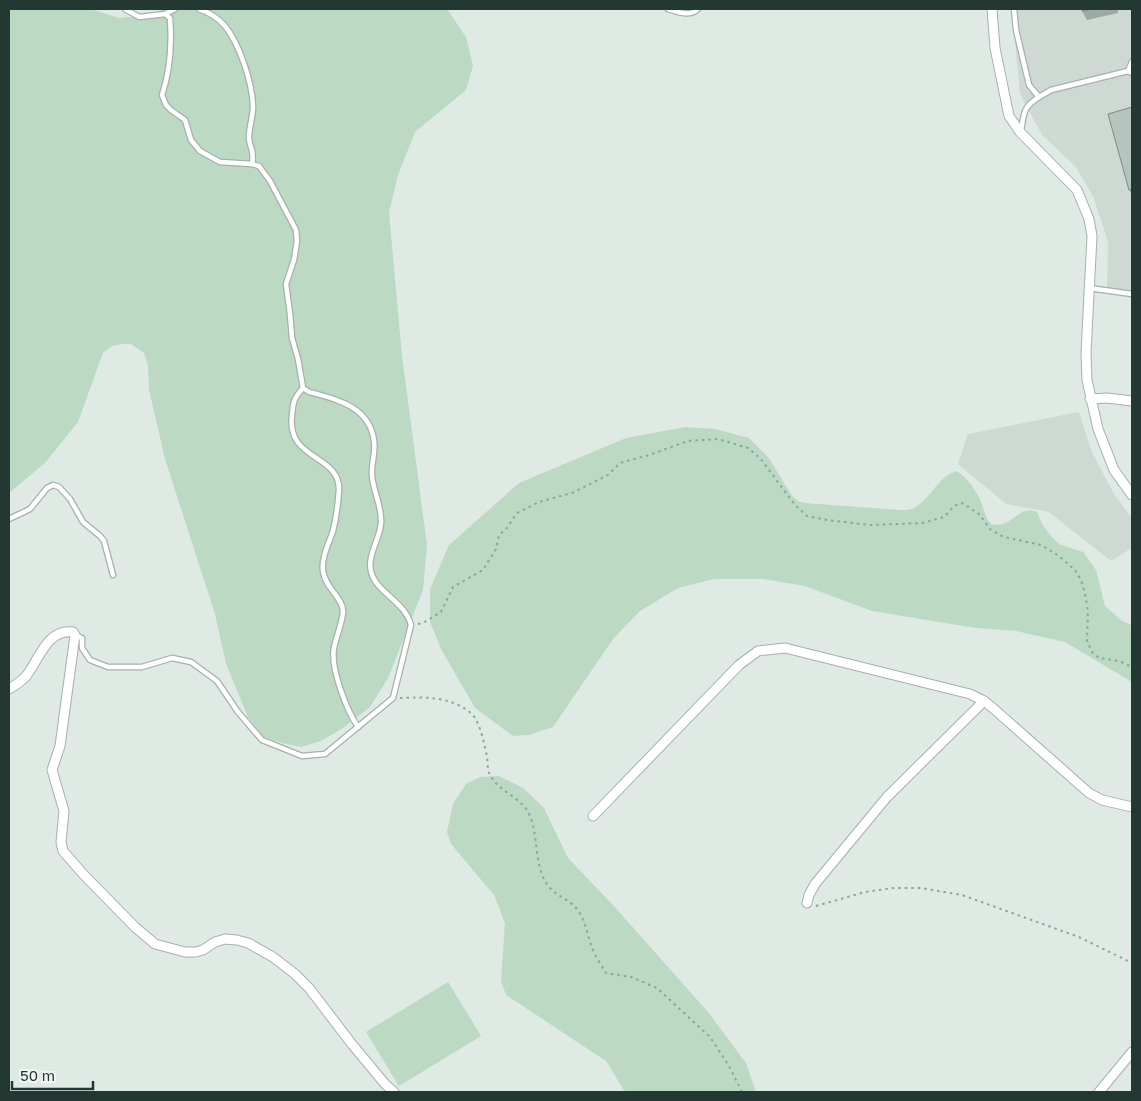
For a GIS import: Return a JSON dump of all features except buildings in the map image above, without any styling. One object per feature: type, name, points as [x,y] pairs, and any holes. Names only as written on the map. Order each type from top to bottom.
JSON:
[{"type":"street","points":[[992,9],[995,48],[1009,116],[1020,132],[1077,190],[1089,219],[1092,236],[1086,353],[1087,380],[1098,430],[1114,470],[1132,495]]},
{"type":"street","points":[[1090,399],[1107,398],[1132,401]]},
{"type":"street","points":[[9,689],[18,684],[28,674],[45,646],[55,636],[60,633],[69,632],[75,635],[60,746],[52,770],[64,811],[61,842],[63,851],[135,927],[156,944],[185,952],[196,952],[225,939],[237,940],[255,946],[279,961],[310,988],[351,1043],[394,1092]]},
{"type":"street","points":[[594,816],[739,665],[758,651],[785,648],[970,694],[984,701],[1090,793],[1102,800],[1132,807]]},
{"type":"street","points":[[808,903],[809,895],[815,884],[887,797],[984,701]]},
{"type":"street","points":[[1099,1092],[1132,1052]]},
{"type":"lane","points":[[125,9],[139,17],[165,14],[175,9]]},
{"type":"lane","points":[[199,9],[212,15],[226,27],[242,57],[252,97],[253,108],[249,138],[254,150],[252,164]]},
{"type":"lane","points":[[668,9],[681,13],[693,13],[698,9]]},
{"type":"lane","points":[[1014,9],[1016,30],[1029,85],[1039,97]]},
{"type":"lane","points":[[165,14],[170,18],[171,24],[170,58],[166,85],[162,95],[166,105],[185,120],[195,146],[205,154],[220,162],[259,166],[270,181],[296,230],[297,241],[294,260],[286,284],[292,338],[303,388],[294,399],[291,420],[292,431],[296,442],[333,470],[339,488],[334,530],[325,554],[322,569],[326,583],[341,603],[343,612],[333,651],[339,683],[350,715],[358,727]]},
{"type":"lane","points":[[1020,132],[1028,104],[1039,97],[1051,90],[1130,72],[1132,62]]},
{"type":"lane","points":[[1090,288],[1132,294]]},
{"type":"lane","points":[[75,635],[82,638],[82,648],[90,660],[108,667],[142,667],[172,658],[191,662],[217,681],[238,712],[262,740],[302,756],[325,754],[393,698],[411,625],[404,609],[371,574],[371,556],[381,525],[377,494],[372,476],[374,440],[368,422],[355,408],[303,388]]},
{"type":"lane","points":[[9,519],[30,508],[47,488],[53,485],[59,487],[70,498],[83,522],[104,541],[113,575]]},
{"type":"path","points":[[411,625],[423,623],[441,612],[453,587],[483,570],[496,549],[499,535],[507,528],[517,513],[539,502],[572,493],[608,475],[620,463],[656,453],[688,441],[718,439],[748,448],[760,458],[795,505],[807,516],[870,525],[922,523],[944,517],[954,506],[962,503],[979,514],[991,530],[998,534],[1004,537],[1041,544],[1075,570],[1081,580],[1088,611],[1087,642],[1092,652],[1099,658],[1120,661],[1132,667]]},
{"type":"path","points":[[393,698],[422,697],[449,700],[473,715],[480,729],[487,755],[489,774],[496,784],[527,809],[535,827],[542,875],[554,893],[576,908],[583,920],[593,951],[606,973],[631,977],[657,988],[710,1037],[729,1066],[742,1092]]},
{"type":"path","points":[[808,903],[814,906],[864,892],[893,888],[921,888],[962,895],[1079,937],[1132,963]]},
{"type":"shaded area","points":[[1012,9],[1132,9],[1132,298],[1107,292],[1108,242],[1093,196],[1075,166],[1042,135],[1020,94]]},
{"type":"shaded area","points":[[1079,412],[1092,452],[1114,494],[1132,518],[1132,548],[1111,561],[1049,512],[1006,504],[958,464],[968,434]]},
{"type":"green space","points":[[9,9],[91,9],[119,18],[151,15],[163,9],[447,9],[466,37],[473,66],[466,90],[415,132],[398,175],[389,212],[402,356],[427,545],[423,590],[388,678],[370,707],[343,728],[321,741],[301,747],[282,743],[264,737],[248,717],[226,664],[215,614],[165,459],[149,390],[148,365],[144,353],[131,344],[121,344],[112,346],[103,353],[78,422],[45,463],[9,493]]},
{"type":"green space","points":[[685,427],[715,429],[749,438],[769,458],[792,496],[798,501],[805,503],[900,510],[912,509],[924,501],[944,478],[956,471],[966,479],[980,499],[985,515],[991,524],[1003,524],[1023,512],[1037,512],[1042,524],[1059,544],[1083,552],[1096,570],[1105,606],[1122,621],[1132,625],[1132,682],[1065,642],[1016,631],[976,628],[872,611],[805,586],[763,579],[714,579],[678,588],[640,611],[613,639],[553,727],[529,735],[513,736],[475,708],[441,649],[430,622],[430,589],[449,545],[519,483],[626,438]]},
{"type":"green space","points":[[499,776],[523,788],[544,808],[568,858],[613,905],[708,1012],[746,1063],[756,1092],[625,1092],[606,1061],[506,995],[501,981],[505,923],[494,895],[451,844],[447,832],[453,804],[466,784],[480,777]]},
{"type":"green space","points":[[448,982],[481,1036],[399,1086],[366,1032]]}]
